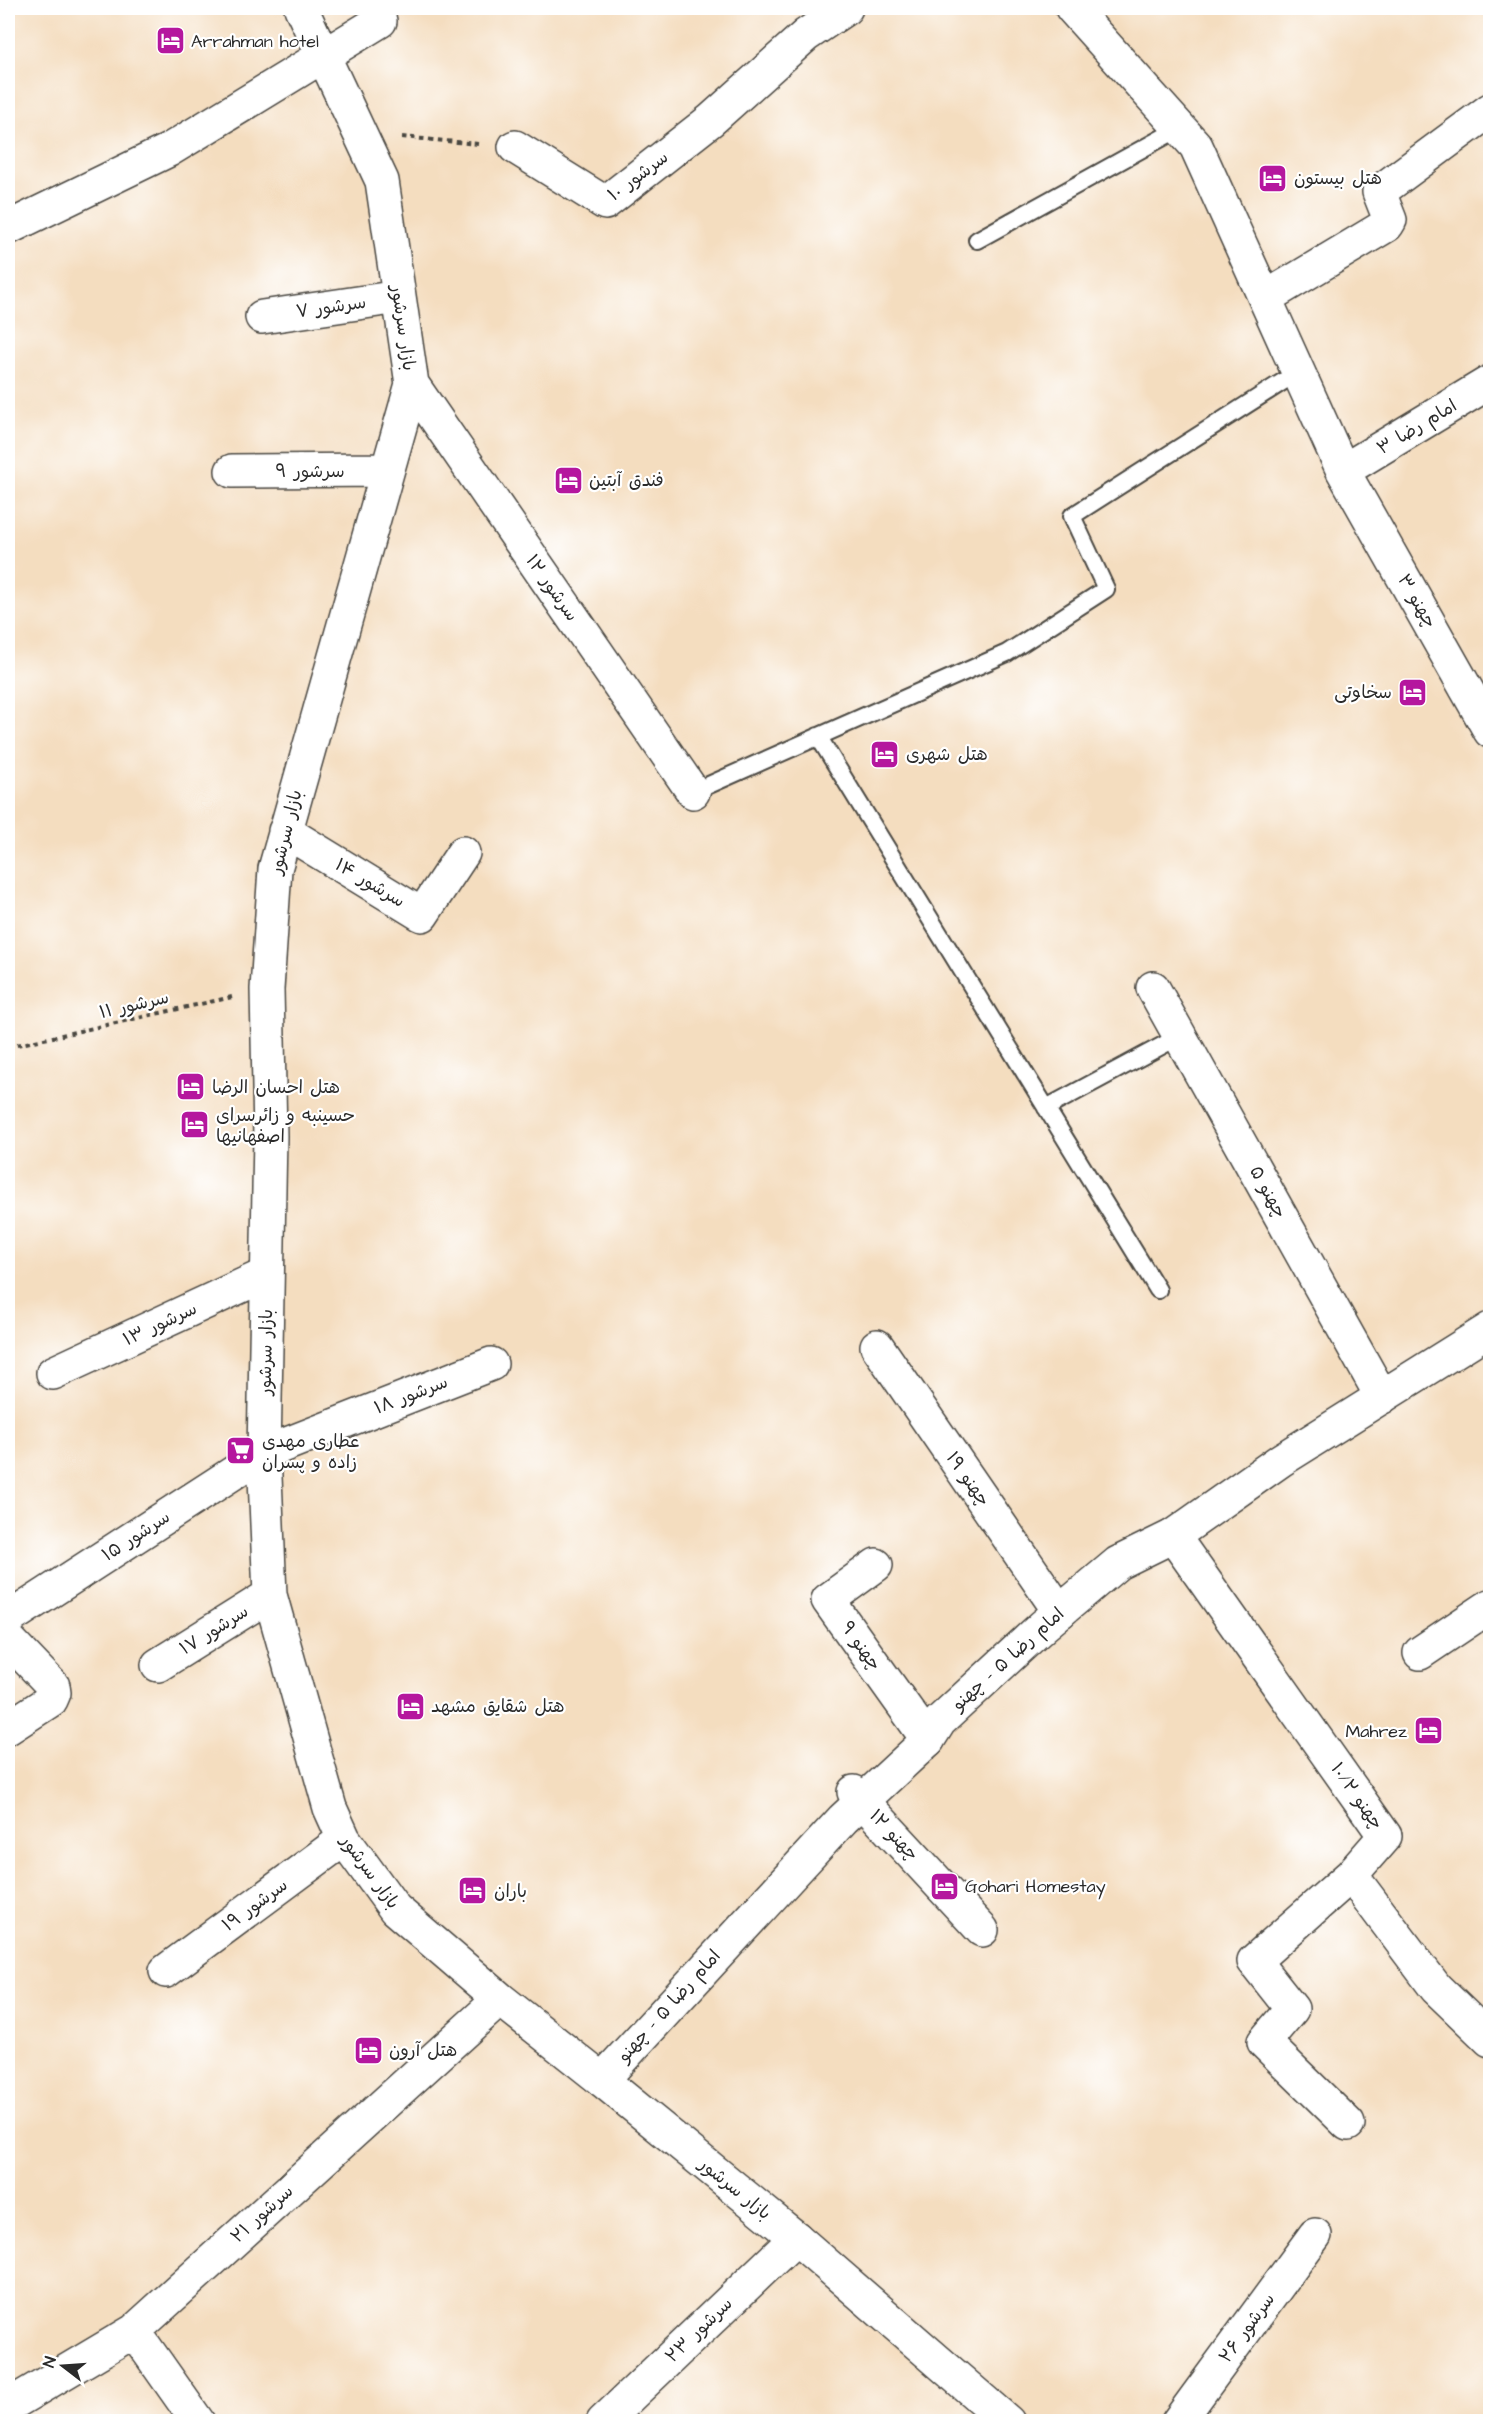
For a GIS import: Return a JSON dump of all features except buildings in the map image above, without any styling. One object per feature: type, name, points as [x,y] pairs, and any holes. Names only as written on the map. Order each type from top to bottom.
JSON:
[{"type":"street","name":"بازار سرشور","points":[[301,8],[382,181],[412,384],[275,869],[267,989],[270,1136],[264,1453],[270,1595],[330,1808],[344,1839],[394,1909],[500,1999],[796,2238],[1008,2421]]},
{"type":"street","name":"سرشور ۱۰","points":[[515,147],[605,203],[711,120],[806,35],[846,8]]},
{"type":"street","name":"چهنو ۳","points":[[1072,8],[1196,146],[1343,471],[1491,731]]},
{"type":"street","points":[[8,228],[169,150],[380,21]]},
{"type":"street","points":[[1265,298],[1387,225],[1390,220],[1379,192],[1491,110]]},
{"type":"street","name":"سرشور ۷","points":[[262,317],[399,297]]},
{"type":"street","name":"امام رضا ۳","points":[[1343,471],[1491,382]]},
{"type":"street","name":"سرشور ۱۲","points":[[412,384],[693,792]]},
{"type":"street","name":"سرشور ۹","points":[[232,471],[387,470]]},
{"type":"street","name":"سرشور ۱۴","points":[[285,831],[422,915],[463,853]]},
{"type":"street","name":"چهنو ۵","points":[[1154,988],[1382,1397]]},
{"type":"street","name":"سرشور ۱۳","points":[[53,1373],[267,1274]]},
{"type":"street","name":"امام رضا ۵ - چهنو","points":[[602,2080],[858,1796],[928,1740],[940,1721],[1060,1612],[1118,1563],[1173,1536],[1281,1460],[1491,1329]]},
{"type":"street","name":"چهنو ۱۹","points":[[877,1346],[1060,1612]]},
{"type":"street","name":"سرشور ۱۸","points":[[264,1453],[491,1364]]},
{"type":"street","name":"سرشور ۱۵","points":[[8,1619],[264,1453]]},
{"type":"street","name":"چهنو ۱۰/۲","points":[[1173,1536],[1385,1836],[1351,1875]]},
{"type":"street","name":"چهنو ۹","points":[[876,1565],[828,1599],[928,1740]]},
{"type":"street","name":"سرشور ۱۷","points":[[158,1665],[270,1595]]},
{"type":"street","points":[[1420,1653],[1491,1606]]},
{"type":"street","points":[[8,1639],[53,1686],[54,1693],[51,1700],[8,1728]]},
{"type":"street","name":"چهنو ۱۲","points":[[858,1796],[982,1930]]},
{"type":"street","name":"سرشور ۱۹","points":[[166,1971],[344,1839]]},
{"type":"street","points":[[1348,2124],[1263,2042],[1292,2009],[1254,1961],[1351,1875],[1436,1988],[1491,2040]]},
{"type":"street","name":"سرشور ۲۱","points":[[8,2406],[134,2331],[500,1999]]},
{"type":"street","name":"سرشور ۲۶","points":[[1178,2421],[1315,2235]]},
{"type":"street","name":"سرشور ۲۳","points":[[603,2421],[796,2238]]},
{"type":"street","points":[[134,2331],[198,2421]]},
{"type":"lane","points":[[977,240],[1180,128]]},
{"type":"lane","points":[[693,792],[1007,653],[1106,589],[1072,516],[1298,372]]},
{"type":"lane","points":[[818,736],[1158,1290]]},
{"type":"lane","points":[[1046,1108],[1180,1036]]},
{"type":"path","points":[[359,133],[515,147]]},
{"type":"path","name":"سرشور ۱۱","points":[[8,1047],[267,989]]},
{"type":"place","name":"Arrahman hotel","points":[[170,41]]},
{"type":"place","name":"هتل بیستون","points":[[1273,178]]},
{"type":"place","name":"فندق آبتين","points":[[568,480]]},
{"type":"place","name":"سخاوتی","points":[[1413,692]]},
{"type":"place","name":"هتل شهری","points":[[885,754]]},
{"type":"place","name":"هتل احسان الرضا","points":[[191,1087]]},
{"type":"place","name":"حسینبه و زائرسرای اصفهانیها","points":[[195,1125]]},
{"type":"place","name":"عطاری مهدی زاده و پسران","points":[[241,1451]]},
{"type":"place","name":"هتل شقایق مشهد","points":[[410,1706]]},
{"type":"place","name":"Mahrez","points":[[1428,1731]]},
{"type":"place","name":"Gohari Homestay","points":[[944,1886]]},
{"type":"place","name":"باران","points":[[473,1891]]},
{"type":"place","name":"هتل آرون","points":[[368,2050]]}]
